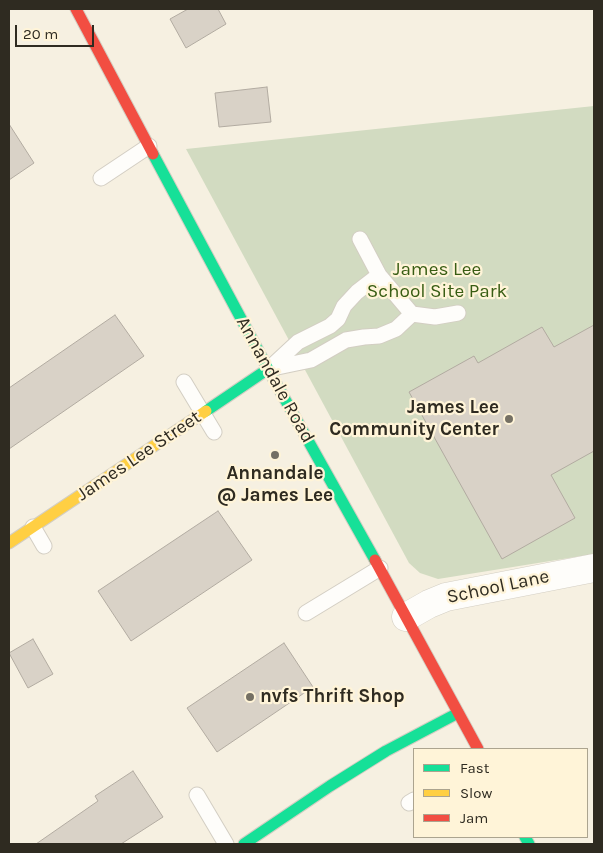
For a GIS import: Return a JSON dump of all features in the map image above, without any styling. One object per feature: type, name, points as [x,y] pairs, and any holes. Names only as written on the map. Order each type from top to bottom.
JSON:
[{"type":"main road","name":"Annandale Road","points":[[76,9],[268,369],[380,568],[477,748]]},
{"type":"main road","name":"James Lee Street","points":[[9,543],[268,369]]},
{"type":"main road","points":[[244,844],[386,751],[458,713]]},
{"type":"street","name":"School Lane","points":[[406,617],[446,596],[594,568]]},
{"type":"lane","points":[[101,178],[149,146]]},
{"type":"lane","points":[[360,239],[380,275],[412,314],[435,318],[458,313]]},
{"type":"lane","points":[[268,369],[298,342],[330,326],[338,319],[344,306],[357,292],[380,275]]},
{"type":"lane","points":[[268,369],[311,360],[346,340],[379,336],[396,329],[412,314]]},
{"type":"lane","points":[[184,382],[214,432]]},
{"type":"lane","points":[[33,527],[44,546]]},
{"type":"lane","points":[[306,613],[380,568]]},
{"type":"lane","points":[[197,796],[226,844]]},
{"type":"green space","name":"James Lee School Site Park","points":[[594,106],[594,554],[438,579],[420,573],[409,563],[186,149]]},
{"type":"building","points":[[188,9],[218,9],[226,24],[186,48],[170,19]]},
{"type":"building","points":[[267,87],[271,122],[219,127],[215,93]]},
{"type":"building","points":[[9,124],[34,163],[9,180]]},
{"type":"building","points":[[115,315],[144,356],[9,449],[9,388]]},
{"type":"building","name":"James Lee Community Center","points":[[594,325],[594,451],[551,475],[575,518],[502,559],[409,392],[474,356],[478,363],[542,327],[554,347]]},
{"type":"building","points":[[218,511],[252,560],[131,641],[98,591]]},
{"type":"building","points":[[33,639],[53,674],[28,688],[9,653]]},
{"type":"building","name":"nvfs Thrift Shop","points":[[284,643],[313,687],[217,752],[187,708]]},
{"type":"building","points":[[133,771],[163,817],[121,844],[36,844],[98,801],[95,796]]},
{"type":"traffic: fast","points":[[153,154],[268,369],[375,560]]},
{"type":"traffic: fast","points":[[206,411],[268,369]]},
{"type":"traffic: fast","points":[[244,844],[386,751],[458,713]]},
{"type":"traffic: fast","points":[[526,838],[529,844]]},
{"type":"traffic: slow","points":[[9,543],[206,411]]},
{"type":"traffic: jam","points":[[76,9],[153,154]]},
{"type":"traffic: jam","points":[[375,560],[477,748]]},
{"type":"place","name":"James Lee Community Center","points":[[509,419]]},
{"type":"place","name":"Annandale @ James Lee","points":[[275,455]]},
{"type":"place","name":"nvfs Thrift Shop","points":[[250,697]]}]
